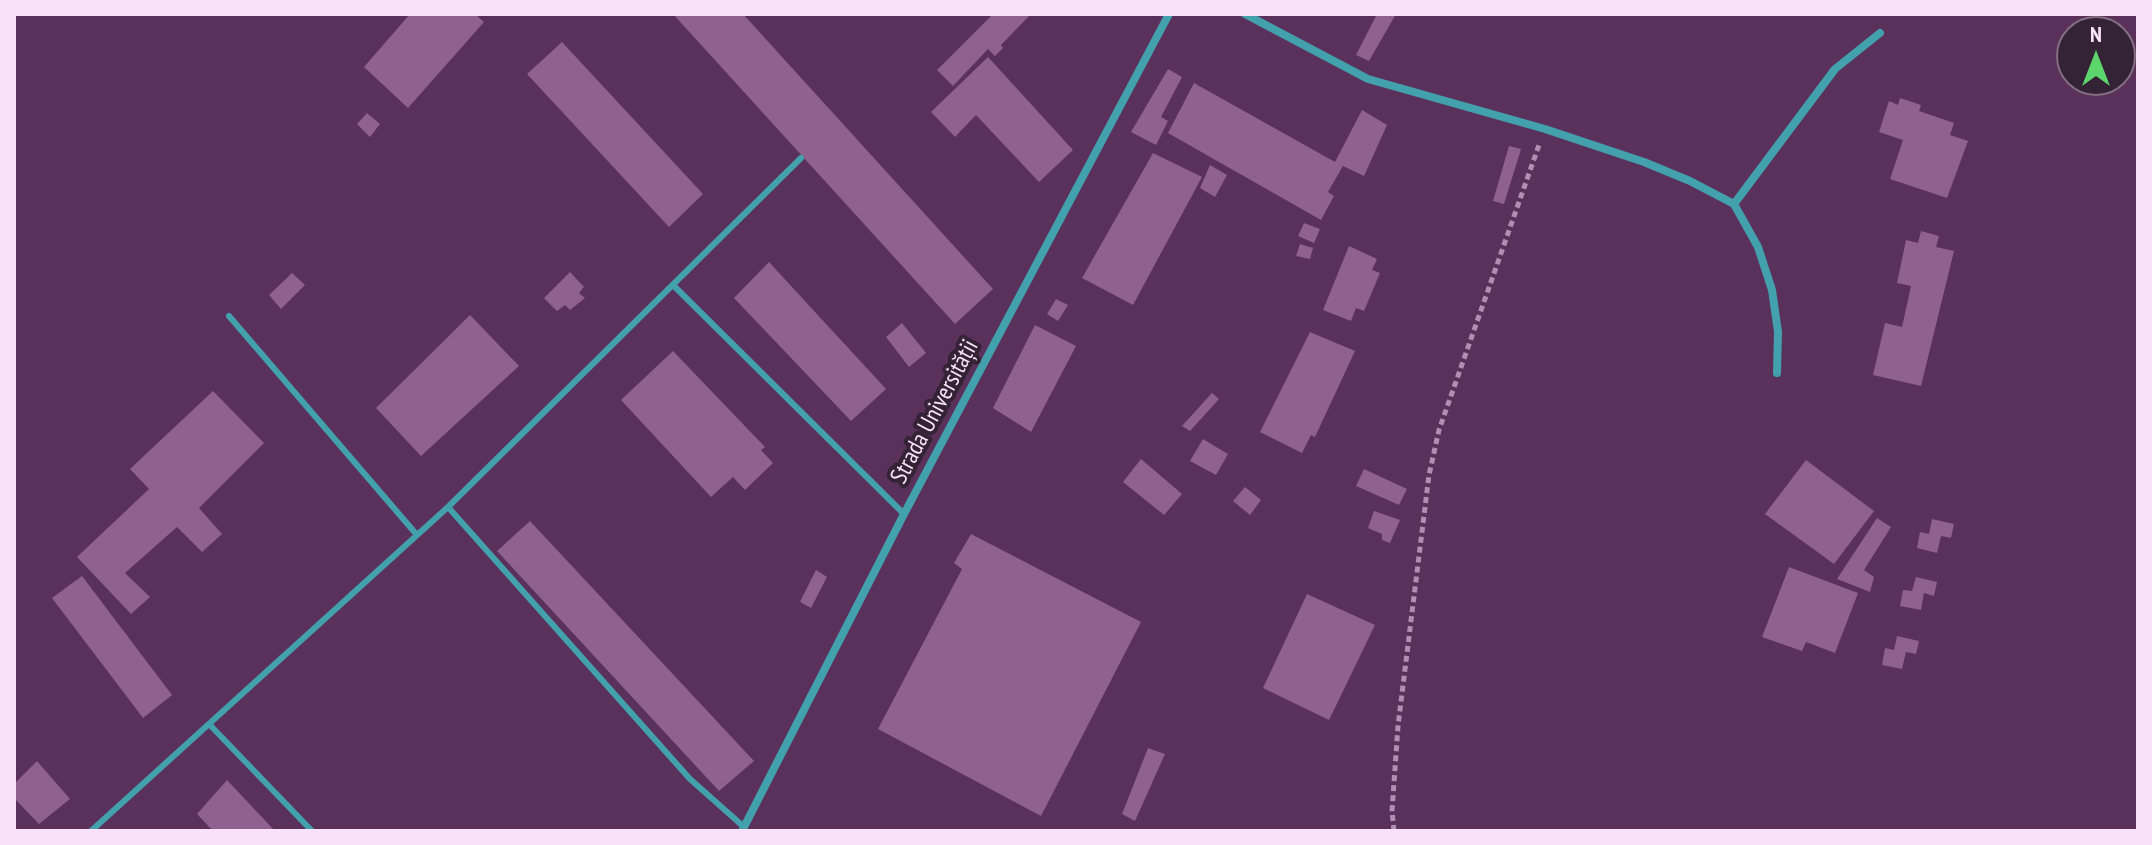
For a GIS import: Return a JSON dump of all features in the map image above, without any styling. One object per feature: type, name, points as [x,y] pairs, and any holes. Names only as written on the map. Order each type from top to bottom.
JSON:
[{"type":"street","name":"Strada Universității","points":[[743,829],[904,514],[1169,14]]},
{"type":"street","points":[[1245,14],[1368,79],[1545,129],[1644,162],[1734,204],[1758,247],[1772,290],[1778,332],[1777,373]]},
{"type":"street","points":[[1734,204],[1835,69],[1880,33]]},
{"type":"lane","points":[[91,831],[448,507],[801,158]]},
{"type":"lane","points":[[674,286],[904,514]]},
{"type":"lane","points":[[229,316],[417,535]]},
{"type":"lane","points":[[448,507],[690,779],[743,829]]},
{"type":"lane","points":[[209,724],[312,831]]},
{"type":"path","points":[[1394,831],[1392,811],[1398,726],[1429,475],[1439,430],[1545,129]]},
{"type":"building","points":[[410,14],[475,14],[484,22],[408,108],[364,67]]},
{"type":"building","points":[[673,14],[743,14],[993,289],[955,324]]},
{"type":"building","points":[[993,14],[1031,14],[1001,45],[1003,48],[995,56],[988,49],[953,86],[937,70]]},
{"type":"building","points":[[1377,14],[1396,14],[1369,61],[1356,55]]},
{"type":"building","points":[[562,42],[703,194],[669,227],[527,74]]},
{"type":"building","points":[[988,57],[1073,150],[1039,182],[976,115],[955,137],[931,112]]},
{"type":"building","points":[[1168,69],[1182,77],[1161,117],[1168,121],[1156,145],[1131,132]]},
{"type":"building","points":[[1194,83],[1335,162],[1362,110],[1387,125],[1364,176],[1343,166],[1328,192],[1334,196],[1321,220],[1168,133]]},
{"type":"building","points":[[1900,98],[1921,105],[1919,111],[1954,123],[1950,135],[1968,141],[1947,198],[1890,179],[1903,140],[1879,132],[1889,101],[1898,105]]},
{"type":"building","points":[[367,113],[380,124],[370,137],[357,124]]},
{"type":"building","points":[[1509,146],[1521,149],[1504,204],[1493,201]]},
{"type":"building","points":[[1153,153],[1202,177],[1133,305],[1082,278]]},
{"type":"building","points":[[1210,165],[1227,175],[1215,197],[1200,188]]},
{"type":"building","points":[[1304,223],[1320,229],[1314,243],[1298,236]]},
{"type":"building","points":[[1921,231],[1939,236],[1936,247],[1954,251],[1921,386],[1873,375],[1885,323],[1902,327],[1911,286],[1897,283],[1906,240],[1918,243]]},
{"type":"building","points":[[1300,244],[1313,248],[1310,259],[1296,256]]},
{"type":"building","points":[[1349,246],[1377,259],[1372,270],[1380,273],[1364,311],[1356,308],[1351,321],[1323,310]]},
{"type":"building","points":[[769,262],[886,389],[851,421],[734,298]]},
{"type":"building","points":[[570,272],[584,287],[579,293],[585,298],[570,310],[565,305],[557,311],[544,298]]},
{"type":"building","points":[[292,273],[305,285],[281,309],[269,295]]},
{"type":"building","points":[[1056,299],[1068,305],[1058,321],[1047,314]]},
{"type":"building","points":[[470,315],[519,366],[421,456],[376,408]]},
{"type":"building","points":[[902,323],[926,353],[909,367],[886,337]]},
{"type":"building","points":[[1035,325],[1076,346],[1031,432],[993,408]]},
{"type":"building","points":[[1310,332],[1355,351],[1315,437],[1311,435],[1302,453],[1260,432]]},
{"type":"building","points":[[673,351],[765,447],[761,450],[773,463],[745,490],[733,477],[711,497],[621,400]]},
{"type":"building","points":[[213,391],[264,443],[199,508],[222,534],[202,552],[177,527],[125,573],[150,597],[131,614],[77,557],[149,489],[130,469]]},
{"type":"building","points":[[1212,393],[1219,399],[1190,431],[1182,426]]},
{"type":"building","points":[[1203,439],[1228,454],[1216,475],[1190,461]]},
{"type":"building","points":[[1141,459],[1182,494],[1164,515],[1123,482]]},
{"type":"building","points":[[1806,460],[1874,511],[1834,564],[1765,514]]},
{"type":"building","points":[[1364,469],[1407,489],[1399,505],[1356,486]]},
{"type":"building","points":[[1245,487],[1261,500],[1250,515],[1233,501]]},
{"type":"building","points":[[1374,511],[1400,520],[1390,543],[1382,540],[1382,534],[1368,528]]},
{"type":"building","points":[[1877,518],[1891,527],[1864,570],[1874,577],[1870,592],[1837,579]]},
{"type":"building","points":[[1932,519],[1954,524],[1951,538],[1941,536],[1937,553],[1917,548],[1920,532],[1929,534]]},
{"type":"building","points":[[530,521],[754,761],[719,791],[497,551]]},
{"type":"building","points":[[971,534],[1141,622],[1041,816],[878,729],[962,569],[954,563]]},
{"type":"building","points":[[1789,567],[1858,593],[1835,653],[1806,642],[1802,651],[1762,637]]},
{"type":"building","points":[[816,570],[827,577],[811,608],[800,602]]},
{"type":"building","points":[[82,576],[172,695],[143,718],[52,598]]},
{"type":"building","points":[[1916,577],[1937,582],[1934,596],[1924,593],[1921,610],[1900,606],[1903,590],[1912,591]]},
{"type":"building","points":[[1307,594],[1375,625],[1329,720],[1263,688]]},
{"type":"building","points":[[1897,636],[1919,641],[1916,654],[1906,652],[1902,669],[1882,665],[1885,648],[1894,650]]},
{"type":"building","points":[[1148,748],[1165,754],[1135,821],[1122,814]]},
{"type":"building","points":[[37,761],[70,799],[39,824],[14,798],[14,784]]},
{"type":"building","points":[[227,780],[275,831],[213,831],[197,814]]}]
